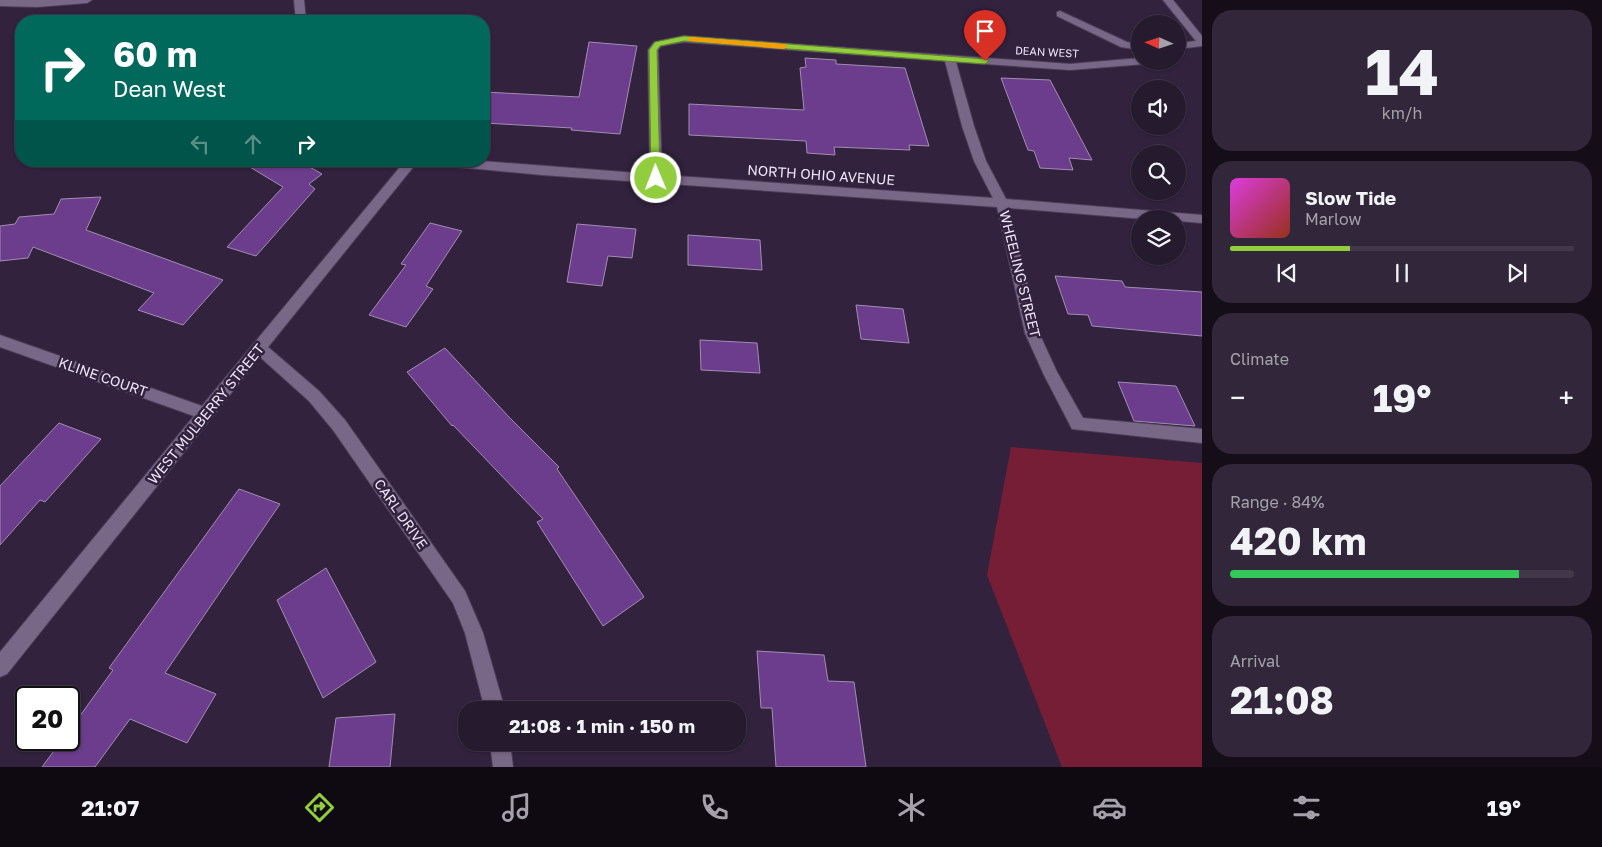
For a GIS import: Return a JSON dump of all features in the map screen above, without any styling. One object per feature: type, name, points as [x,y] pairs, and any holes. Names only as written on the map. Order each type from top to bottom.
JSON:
[{"type":"street","points":[[0,3],[87,0]]},
{"type":"street","points":[[299,0],[300,15]]},
{"type":"street","points":[[1168,0],[1202,42],[1186,45]]},
{"type":"street","points":[[0,7],[33,2]]},
{"type":"street","points":[[1060,14],[1131,46]]},
{"type":"street","name":"DEAN WEST","points":[[656,178],[653,50],[658,44],[684,39],[1070,67],[1131,62]]},
{"type":"street","points":[[1186,55],[1202,54]]},
{"type":"street","name":"WHEELING STREET","points":[[950,59],[968,126],[980,161],[1002,203],[1032,333],[1051,375],[1078,424],[1202,436]]},
{"type":"street","name":"NORTH OHIO AVENUE","points":[[490,166],[1202,219]]},
{"type":"street","name":"WEST MULBERRY STREET","points":[[0,668],[407,167]]},
{"type":"street","name":"KLINE COURT","points":[[0,341],[206,414]]},
{"type":"street","name":"CARL DRIVE","points":[[260,348],[314,396],[339,425],[459,597],[474,633],[493,701]]},
{"type":"street","points":[[501,751],[503,767]]},
{"type":"shaded area","points":[[1011,447],[1202,463],[1202,767],[1062,767],[987,575]]},
{"type":"building","points":[[589,42],[637,46],[620,134],[571,130],[572,128],[490,123],[490,92],[579,97]]},
{"type":"building","points":[[805,58],[836,60],[836,64],[905,68],[929,146],[909,145],[910,150],[834,147],[835,155],[807,153],[806,141],[689,135],[689,104],[804,110],[800,68],[806,67]]},
{"type":"building","points":[[1001,78],[1050,80],[1092,160],[1069,158],[1073,170],[1040,168],[1034,151],[1028,150]]},
{"type":"building","points":[[250,167],[310,167],[322,174],[309,184],[315,189],[256,256],[227,247],[283,187]]},
{"type":"building","points":[[101,197],[86,230],[223,280],[183,325],[138,310],[154,293],[33,247],[28,258],[0,261],[0,226],[15,224],[19,217],[54,214],[61,199]]},
{"type":"building","points":[[430,223],[462,231],[426,286],[433,289],[406,327],[369,315],[406,265],[401,264]]},
{"type":"building","points":[[577,224],[636,229],[632,258],[608,256],[602,286],[567,282]]},
{"type":"building","points":[[688,235],[760,240],[762,270],[688,265]]},
{"type":"building","points":[[1055,276],[1122,281],[1125,287],[1202,292],[1202,336],[1092,326],[1088,315],[1068,314]]},
{"type":"building","points":[[856,305],[903,309],[909,343],[861,339]]},
{"type":"building","points":[[700,340],[757,343],[760,373],[701,370]]},
{"type":"building","points":[[445,348],[509,417],[559,467],[557,469],[644,597],[603,626],[537,522],[543,519],[452,426],[407,372]]},
{"type":"building","points":[[1118,382],[1176,386],[1195,426],[1134,421]]},
{"type":"building","points":[[59,423],[101,439],[45,502],[40,500],[0,545],[0,486]]},
{"type":"building","points":[[239,489],[280,504],[165,673],[216,694],[187,743],[130,719],[95,767],[42,767],[54,751],[80,751],[80,716],[113,670],[109,668]]},
{"type":"building","points":[[326,568],[376,662],[323,698],[277,600]]},
{"type":"building","points":[[757,651],[824,655],[828,681],[854,682],[866,767],[776,767],[772,708],[761,708]]},
{"type":"building","points":[[395,714],[390,767],[329,767],[336,718]]},
{"type":"slow traffic","points":[[691,39],[784,46]]},
{"type":"route","points":[[656,178],[653,50],[658,44],[684,39],[985,61]]}]
